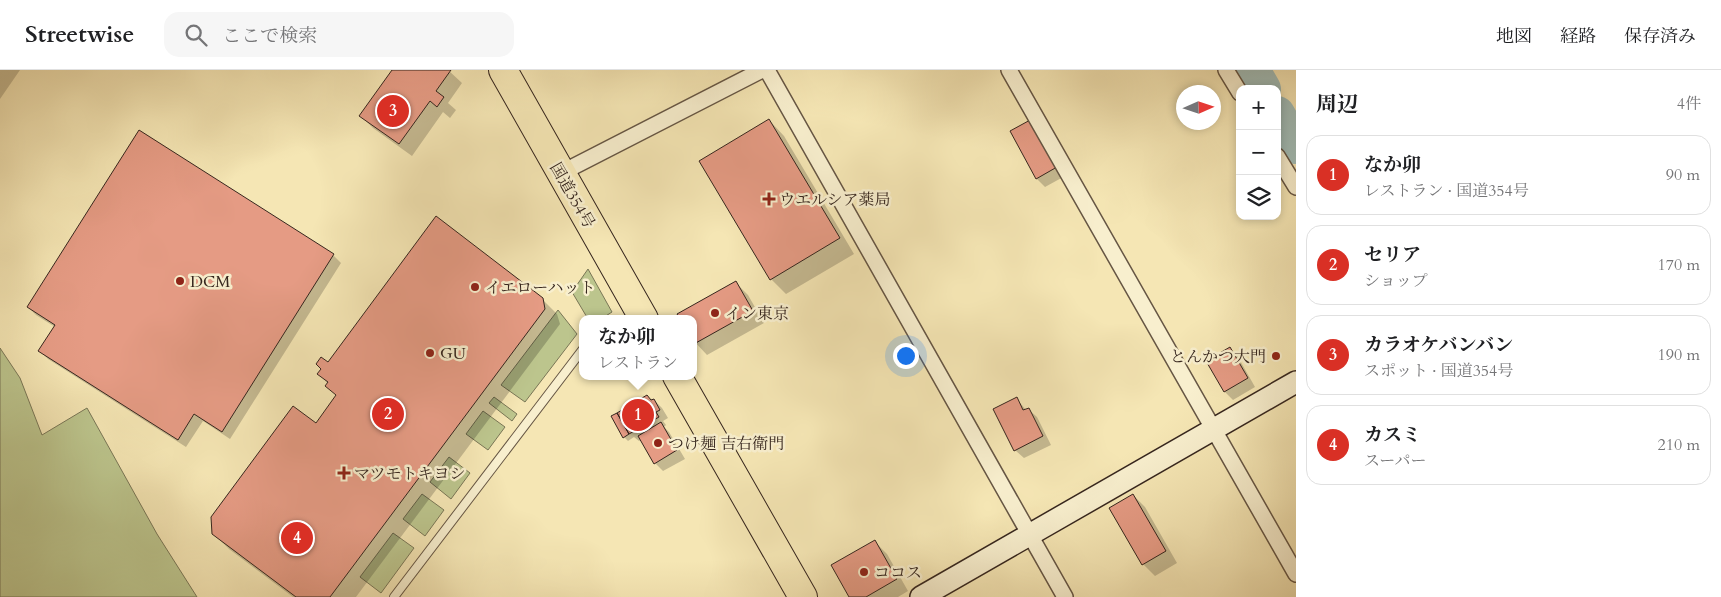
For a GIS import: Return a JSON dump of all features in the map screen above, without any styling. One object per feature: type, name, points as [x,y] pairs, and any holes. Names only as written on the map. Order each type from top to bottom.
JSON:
[{"type":"highway","name":"国道354号","points":[[503,70],[638,315]]},
{"type":"highway","points":[[679,380],[803,597]]},
{"type":"street","points":[[560,173],[762,70]]},
{"type":"street","points":[[767,70],[1066,597]]},
{"type":"street","points":[[1009,70],[1296,574]]},
{"type":"street","points":[[1226,70],[1236,86]]},
{"type":"street","points":[[1281,163],[1296,187]]},
{"type":"street","points":[[921,597],[1296,382]]},
{"type":"lane","points":[[394,597],[579,354]]},
{"type":"green space","points":[[588,269],[612,312],[607,315],[586,315],[572,292]]},
{"type":"green space","points":[[558,310],[577,334],[525,402],[501,385]]},
{"type":"green space","points":[[0,348],[20,378],[42,435],[87,408],[157,534],[197,597],[0,597]]},
{"type":"green space","points":[[494,397],[517,414],[512,421],[489,403]]},
{"type":"green space","points":[[483,411],[505,427],[488,450],[466,434]]},
{"type":"green space","points":[[449,457],[470,473],[451,499],[430,482]]},
{"type":"green space","points":[[422,494],[444,510],[425,536],[403,519]]},
{"type":"green space","points":[[393,533],[414,548],[381,593],[360,577]]},
{"type":"building","points":[[392,70],[451,70],[436,91],[444,97],[437,107],[430,101],[399,144],[359,116]]},
{"type":"building","name":"ウエルシア薬局","points":[[769,119],[840,238],[770,280],[699,161]]},
{"type":"building","points":[[1032,119],[1057,167],[1036,179],[1010,131]]},
{"type":"building","name":"DCM","points":[[139,130],[334,254],[222,432],[194,414],[178,440],[38,351],[55,325],[27,307]]},
{"type":"building","points":[[436,216],[543,298],[545,309],[330,597],[296,597],[212,534],[211,517],[293,406],[316,423],[336,395],[325,386],[328,382],[317,374],[321,369],[316,364],[321,357],[328,362]]},
{"type":"building","name":"イン東京","points":[[736,281],[753,311],[697,342],[697,315],[677,314]]},
{"type":"building","points":[[1230,347],[1248,378],[1224,392],[1206,361]]},
{"type":"building","points":[[647,395],[651,400],[654,399],[660,410],[656,412],[659,417],[629,434],[617,413]]},
{"type":"building","points":[[1017,397],[1023,410],[1029,408],[1043,436],[1014,451],[993,409]]},
{"type":"building","points":[[617,413],[629,434],[623,438],[611,416]]},
{"type":"building","name":"つけ麺 吉右衛門","points":[[661,422],[677,450],[654,464],[638,436]]},
{"type":"building","points":[[1133,494],[1166,551],[1142,565],[1109,508]]},
{"type":"building","name":"ココス","points":[[875,540],[897,579],[866,597],[849,597],[831,565]]},
{"type":"waterway","points":[[1252,70],[1261,85]]},
{"type":"waterway","points":[[1281,121],[1296,146]]},
{"type":"place","name":"カラオケバンバン","points":[[393,111]]},
{"type":"place","name":"ウエルシア薬局","points":[[769,199]]},
{"type":"place","name":"DCM","points":[[180,281]]},
{"type":"place","name":"イエローハット","points":[[475,287]]},
{"type":"place","name":"イン東京","points":[[715,313]]},
{"type":"place","name":"GU","points":[[430,353]]},
{"type":"place","name":"とんかつ大門","points":[[1276,356]]},
{"type":"place","name":"セリア","points":[[388,414]]},
{"type":"place","name":"なか卯","points":[[638,415]]},
{"type":"place","name":"つけ麺 吉右衛門","points":[[658,443]]},
{"type":"place","name":"マツモトキヨシ","points":[[344,473]]},
{"type":"place","name":"カスミ","points":[[297,538]]},
{"type":"place","name":"ココス","points":[[864,572]]}]
